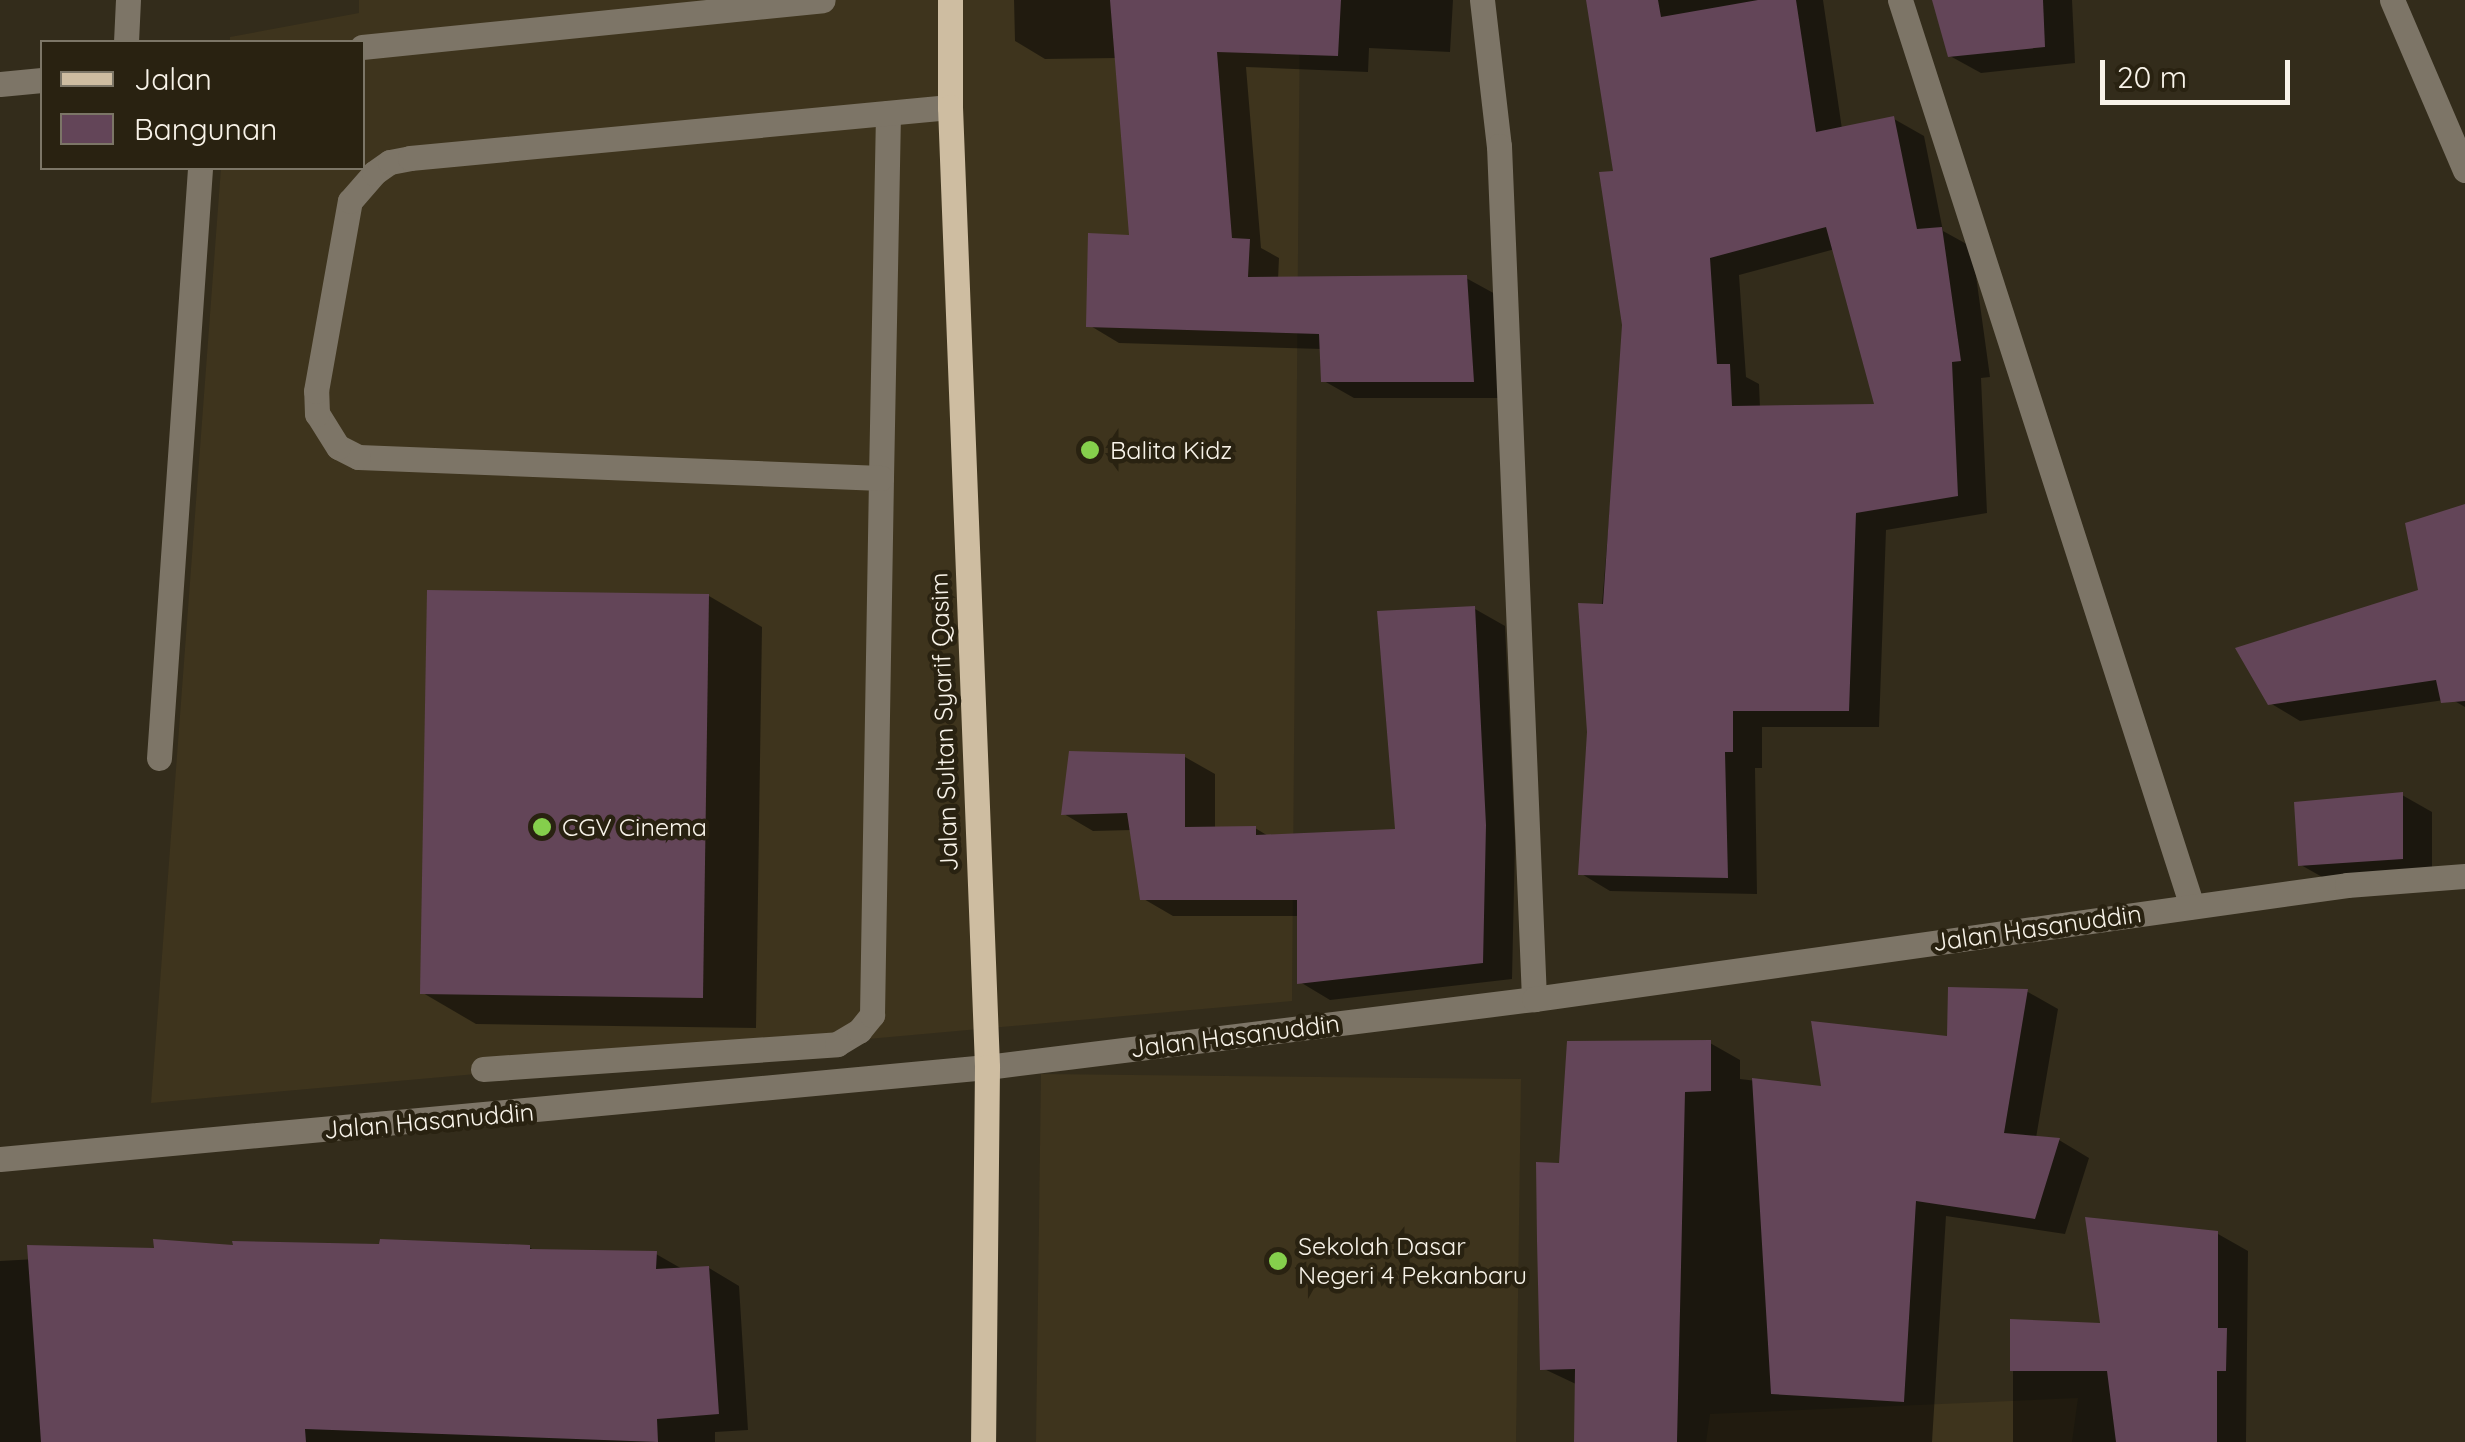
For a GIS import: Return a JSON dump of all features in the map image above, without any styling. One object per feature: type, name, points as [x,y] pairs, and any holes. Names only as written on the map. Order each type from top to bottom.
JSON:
[{"type":"main road","name":"Jalan Sultan Syarif Qasim","points":[[950,0],[950,106],[987,1067],[983,1442]]},
{"type":"street","points":[[126,40],[128,0]]},
{"type":"street","points":[[365,47],[822,0]]},
{"type":"street","points":[[1482,0],[1499,146],[1534,998]]},
{"type":"street","points":[[1900,0],[2192,906]]},
{"type":"street","points":[[2392,0],[2465,170]]},
{"type":"street","points":[[0,84],[40,80]]},
{"type":"street","points":[[882,478],[358,456],[338,447],[317,414],[316,390],[350,201],[359,185],[390,162],[950,106]]},
{"type":"street","points":[[482,1069],[837,1044],[859,1031],[872,1015],[888,113]]},
{"type":"street","points":[[159,758],[200,170]]},
{"type":"street","name":"Jalan Hasanuddin","points":[[0,1159],[987,1067],[1534,998],[2347,885],[2465,876]]},
{"type":"shaded area","points":[[359,0],[1300,0],[1292,1001],[151,1103],[221,170],[365,170],[365,40],[230,37],[359,13]]},
{"type":"shaded area","name":"Sekolah Dasar Negeri 4 Pekanbaru","points":[[1041,1074],[1521,1079],[1516,1442],[1036,1442]]},
{"type":"shaded area","points":[[2078,1398],[2072,1442],[1706,1442],[1710,1414]]},
{"type":"building","points":[[1110,0],[1341,0],[1338,56],[1217,52],[1232,238],[1250,239],[1248,277],[1467,275],[1474,382],[1321,382],[1319,334],[1086,327],[1088,233],[1129,235]]},
{"type":"building","points":[[1586,0],[1658,0],[1661,17],[1758,0],[1796,0],[1816,132],[1894,116],[1917,229],[1942,227],[1961,361],[1952,362],[1958,496],[1856,513],[1849,711],[1733,711],[1733,752],[1725,752],[1728,878],[1578,875],[1587,732],[1578,603],[1603,604],[1622,325],[1599,172],[1613,171]],"holes":[[[1826,227],[1874,404],[1732,406],[1730,364],[1717,364],[1710,258]]]},
{"type":"building","points":[[1932,0],[2043,0],[2045,47],[1948,57]]},
{"type":"building","points":[[2465,504],[2465,701],[2441,703],[2436,680],[2268,705],[2235,648],[2418,590],[2405,523]]},
{"type":"building","points":[[427,590],[709,594],[703,998],[420,994]]},
{"type":"building","points":[[1475,606],[1486,825],[1483,963],[1297,984],[1297,900],[1140,900],[1127,813],[1061,815],[1069,751],[1185,754],[1185,827],[1256,826],[1256,835],[1395,829],[1377,611]]},
{"type":"building","points":[[2403,792],[2403,859],[2298,866],[2294,802]]},
{"type":"building","points":[[1948,987],[2028,989],[2004,1133],[2060,1138],[2035,1219],[1916,1201],[1904,1402],[1771,1394],[1752,1078],[1821,1086],[1811,1021],[1947,1036]]},
{"type":"building","points":[[1711,1040],[1711,1091],[1685,1092],[1677,1442],[1574,1442],[1575,1369],[1540,1370],[1537,1241],[1536,1162],[1559,1163],[1567,1041]]},
{"type":"building","points":[[2085,1217],[2218,1231],[2218,1328],[2227,1328],[2226,1371],[2217,1371],[2217,1442],[2116,1442],[2107,1371],[2010,1371],[2010,1319],[2100,1323]]},
{"type":"building","points":[[153,1239],[233,1245],[232,1241],[379,1244],[380,1239],[530,1245],[530,1249],[657,1251],[656,1269],[709,1266],[719,1414],[657,1419],[658,1442],[305,1429],[306,1442],[41,1442],[27,1245],[154,1248]]},
{"type":"place","name":"Balita Kidz","points":[[1090,450]]},
{"type":"place","name":"CGV Cinema","points":[[542,827]]},
{"type":"place","name":"Sekolah Dasar Negeri 4 Pekanbaru","points":[[1278,1261]]}]
